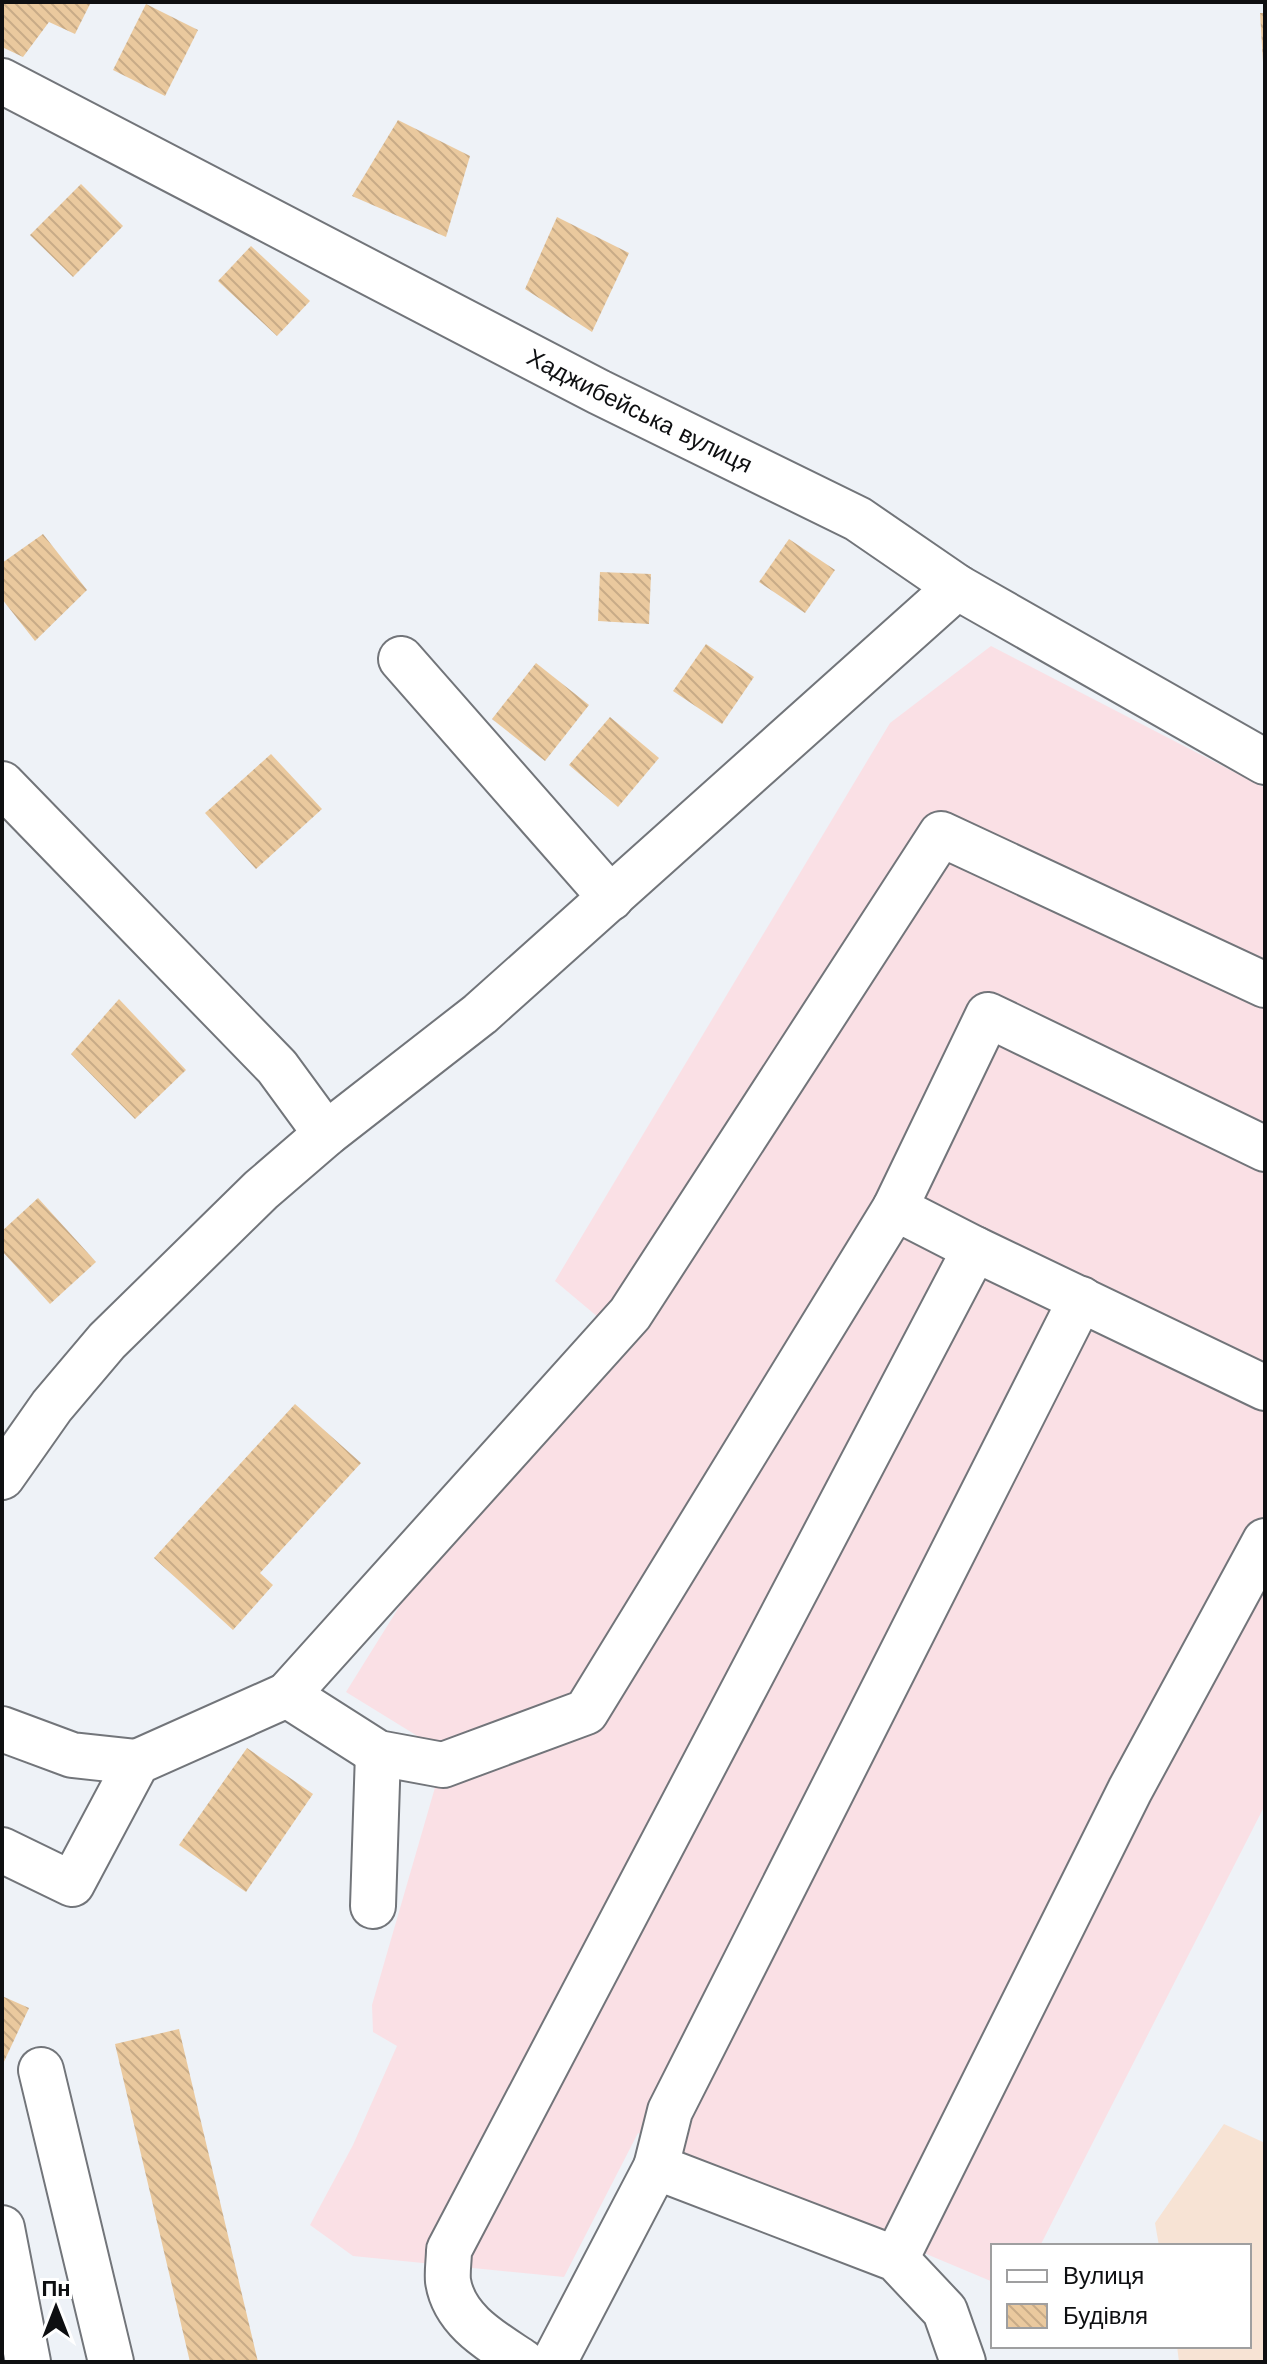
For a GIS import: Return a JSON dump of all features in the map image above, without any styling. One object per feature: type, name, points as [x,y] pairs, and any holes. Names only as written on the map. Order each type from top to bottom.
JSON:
[{"type":"street","name":"Хаджибейська вулиця","points":[[2,81],[599,392],[858,519],[957,587],[1265,762]]},
{"type":"street","points":[[2,1477],[52,1406],[107,1341],[261,1190],[326,1134],[480,1014],[957,587]]},
{"type":"street","points":[[401,659],[611,898]]},
{"type":"street","points":[[2,784],[277,1067],[326,1134]]},
{"type":"street","points":[[2,1729],[72,1755],[137,1762],[287,1695],[630,1314],[941,834],[1265,985]]},
{"type":"street","points":[[287,1695],[378,1753],[443,1765],[586,1712],[895,1208],[988,1015],[1265,1149]]},
{"type":"street","points":[[895,1208],[1265,1388]]},
{"type":"street","points":[[523,2362],[463,2317],[448,2283],[449,2250],[975,1249]]},
{"type":"street","points":[[554,2362],[656,2167],[670,2111],[1081,1299]]},
{"type":"street","points":[[896,2259],[1130,1790],[1265,1541]]},
{"type":"street","points":[[373,1906],[378,1753]]},
{"type":"street","points":[[2,1850],[72,1884],[137,1762]]},
{"type":"street","points":[[41,2070],[111,2362]]},
{"type":"street","points":[[656,2167],[896,2259],[945,2311],[963,2362]]},
{"type":"street","points":[[2,2228],[28,2362]]},
{"type":"shaded area","points":[[991,646],[1265,788],[1265,1805],[1041,2244],[991,2244],[991,2281],[638,2133],[564,2277],[353,2256],[310,2225],[353,2145],[397,2046],[373,2032],[372,2005],[445,1753],[346,1692],[409,1591],[605,1323],[555,1281],[890,723]]},
{"type":"shaded area","points":[[1224,2124],[1265,2143],[1265,2362],[1179,2362],[1177,2348],[1251,2348],[1251,2244],[1159,2244],[1155,2223]]},
{"type":"building","points":[[2,2],[91,2],[75,34],[49,22],[23,57],[2,47]]},
{"type":"building","points":[[146,4],[198,30],[165,96],[113,70]]},
{"type":"building","points":[[1260,13],[1265,13],[1265,62],[1263,62]]},
{"type":"building","points":[[398,120],[470,156],[446,237],[352,196]]},
{"type":"building","points":[[81,184],[123,226],[73,277],[30,235]]},
{"type":"building","points":[[557,217],[629,253],[592,332],[525,289]]},
{"type":"building","points":[[251,246],[310,301],[277,336],[218,281]]},
{"type":"building","points":[[43,534],[87,590],[35,641],[2,599],[2,563]]},
{"type":"building","points":[[789,539],[835,570],[805,613],[759,582]]},
{"type":"building","points":[[600,572],[651,574],[649,624],[598,621]]},
{"type":"building","points":[[706,644],[754,677],[722,724],[673,691]]},
{"type":"building","points":[[536,663],[589,705],[545,761],[492,719]]},
{"type":"building","points":[[610,717],[659,758],[618,807],[569,765]]},
{"type":"building","points":[[271,754],[322,809],[256,869],[205,813]]},
{"type":"building","points":[[119,999],[186,1070],[135,1119],[71,1054]]},
{"type":"building","points":[[38,1198],[96,1262],[50,1304],[2,1251],[2,1231]]},
{"type":"building","points":[[295,1404],[361,1463],[260,1573],[273,1585],[233,1630],[154,1558]]},
{"type":"building","points":[[247,1748],[313,1794],[246,1892],[179,1845]]},
{"type":"building","points":[[2,1996],[29,2008],[2,2066]]},
{"type":"building","points":[[179,2029],[258,2362],[190,2362],[115,2044]]}]
